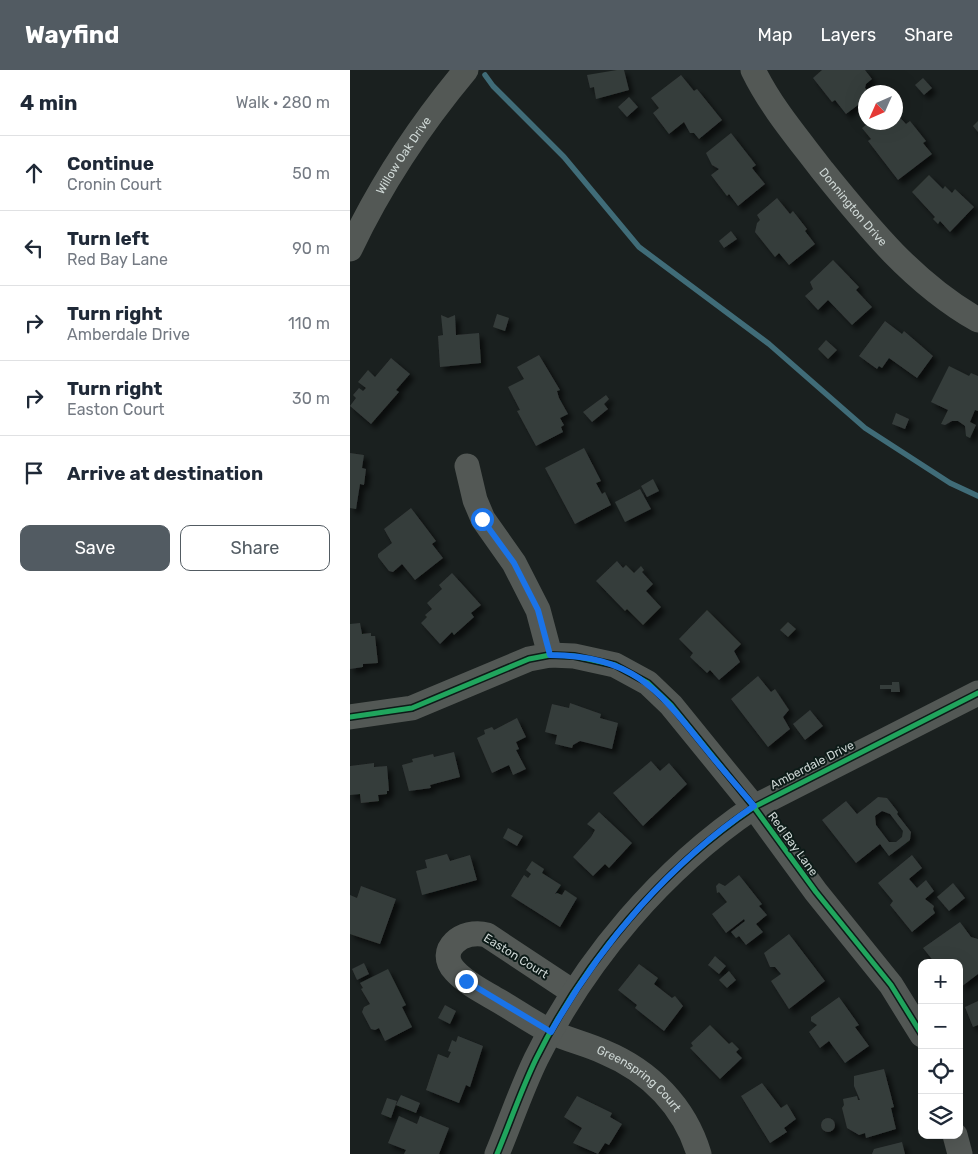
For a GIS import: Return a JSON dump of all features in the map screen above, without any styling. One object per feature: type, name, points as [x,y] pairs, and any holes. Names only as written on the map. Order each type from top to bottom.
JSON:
[{"type":"street","name":"Willow Oak Drive","points":[[350,249],[393,169],[413,138],[466,70]]},
{"type":"street","name":"Donnington Drive","points":[[752,70],[772,106],[866,225],[903,265],[925,284],[978,320]]},
{"type":"street","points":[[467,466],[475,500],[482,519],[514,563],[538,610],[550,655]]},
{"type":"street","name":"Red Bay Lane","points":[[350,717],[412,708],[529,659],[550,655],[574,656],[615,665],[648,683],[671,705],[754,806],[816,892],[891,986],[918,1029]]},
{"type":"street","name":"Amberdale Drive","points":[[497,1154],[535,1060],[573,992],[650,896],[720,829],[754,806],[978,693]]},
{"type":"street","name":"Easton Court","points":[[551,1032],[466,981],[453,969],[448,958],[452,943],[462,936],[477,932],[487,935],[573,992]]},
{"type":"street","name":"Greenspring Court","points":[[551,1032],[606,1052],[647,1076],[669,1098],[686,1121],[699,1154]]},
{"type":"street","points":[[956,1139],[960,1154]]},
{"type":"building","points":[[624,70],[629,90],[596,99],[594,87],[590,88],[587,75]]},
{"type":"building","points":[[822,70],[865,70],[872,79],[866,85],[858,85],[858,105],[846,114],[835,100],[832,102],[813,78]]},
{"type":"building","points":[[681,75],[694,91],[697,89],[722,120],[699,139],[694,133],[690,133],[684,122],[669,134],[653,113],[659,108],[651,98]]},
{"type":"building","points":[[923,78],[932,88],[924,95],[915,85]]},
{"type":"building","points":[[629,97],[638,107],[627,117],[618,107]]},
{"type":"building","points":[[903,121],[906,124],[910,121],[926,141],[923,143],[932,154],[898,180],[868,141],[871,139],[864,130],[903,130]]},
{"type":"building","points":[[978,121],[978,132],[973,126]]},
{"type":"building","points":[[731,133],[756,165],[752,168],[765,184],[738,206],[729,194],[727,196],[711,175],[719,169],[712,165],[706,153]]},
{"type":"building","points":[[929,175],[943,189],[945,186],[952,193],[955,189],[974,207],[950,232],[940,221],[938,224],[933,219],[935,217],[912,192]]},
{"type":"building","points":[[777,198],[790,214],[793,211],[807,229],[805,231],[815,244],[789,265],[779,253],[775,257],[755,232],[757,223],[760,220],[757,215]]},
{"type":"building","points":[[731,231],[737,239],[724,248],[719,241]]},
{"type":"building","points":[[833,260],[859,287],[856,290],[872,307],[852,325],[828,300],[818,310],[805,296],[813,289],[810,282]]},
{"type":"building","points":[[497,314],[509,318],[505,331],[493,327]]},
{"type":"building","points":[[441,315],[448,318],[455,315],[456,335],[479,333],[481,363],[440,367],[438,336],[443,335]]},
{"type":"building","points":[[885,321],[902,334],[904,331],[933,356],[917,378],[889,358],[882,368],[879,366],[877,369],[859,356]]},
{"type":"building","points":[[826,340],[837,350],[828,359],[818,349]]},
{"type":"building","points":[[539,355],[560,390],[557,391],[559,398],[568,414],[560,418],[564,425],[561,427],[563,432],[536,446],[517,411],[520,410],[508,387],[524,379],[517,367]]},
{"type":"building","points":[[391,358],[410,374],[396,390],[399,392],[371,424],[350,406],[356,398],[353,395],[359,388],[363,391],[366,388],[358,382],[368,370],[375,377]]},
{"type":"building","points":[[949,366],[969,376],[971,373],[978,376],[978,411],[975,410],[970,422],[976,425],[970,438],[966,436],[965,426],[958,421],[952,421],[945,425],[941,424],[948,410],[931,402]]},
{"type":"building","points":[[606,395],[609,399],[604,404],[608,409],[592,422],[583,412]]},
{"type":"building","points":[[896,413],[909,419],[905,429],[892,424]]},
{"type":"building","points":[[584,448],[601,481],[596,483],[602,494],[605,492],[611,505],[575,524],[545,468]]},
{"type":"building","points":[[350,453],[364,455],[362,468],[366,469],[364,485],[360,484],[356,509],[350,508]]},
{"type":"building","points":[[653,479],[659,491],[647,497],[641,486]]},
{"type":"building","points":[[640,489],[651,509],[625,522],[615,502]]},
{"type":"building","points":[[411,508],[436,541],[432,544],[443,558],[415,580],[402,564],[393,572],[389,571],[378,557],[378,554],[392,543],[384,529]]},
{"type":"building","points":[[617,561],[623,568],[626,565],[634,573],[641,566],[644,570],[642,572],[653,584],[646,591],[661,607],[643,625],[627,609],[625,611],[596,581]]},
{"type":"building","points":[[452,573],[481,605],[471,613],[474,617],[454,635],[452,632],[440,644],[421,623],[427,617],[425,615],[432,609],[427,603],[442,589],[439,585]]},
{"type":"building","points":[[707,610],[741,644],[734,651],[740,662],[719,680],[710,670],[707,673],[690,657],[693,653],[679,639]]},
{"type":"building","points":[[788,622],[796,629],[788,637],[780,630]]},
{"type":"building","points":[[360,623],[362,634],[371,633],[371,636],[375,636],[378,663],[363,664],[363,667],[350,669],[350,624]]},
{"type":"building","points":[[758,676],[771,692],[775,689],[789,710],[783,717],[790,729],[768,747],[731,699]]},
{"type":"building","points":[[892,682],[899,682],[900,692],[891,692],[891,689],[880,689],[880,685],[892,685]]},
{"type":"building","points":[[570,703],[601,714],[600,718],[618,723],[612,749],[580,741],[573,745],[572,748],[555,744],[557,735],[545,732],[552,704],[569,708]]},
{"type":"building","points":[[810,710],[823,726],[805,740],[793,724]]},
{"type":"building","points":[[517,718],[526,737],[516,742],[519,749],[516,750],[526,769],[513,775],[509,765],[492,773],[477,738],[485,734],[484,730],[492,727],[494,730]]},
{"type":"building","points":[[454,752],[460,777],[430,785],[431,788],[409,791],[402,765],[413,762],[412,759],[433,754],[434,757]]},
{"type":"building","points":[[651,761],[660,771],[669,763],[687,784],[643,826],[613,793]]},
{"type":"building","points":[[374,763],[374,767],[387,766],[389,791],[387,791],[387,794],[378,795],[379,801],[361,803],[360,794],[350,795],[350,766]]},
{"type":"building","points":[[878,797],[887,798],[911,832],[910,840],[889,856],[880,844],[856,863],[822,820],[846,801],[857,814]],"holes":[[[882,811],[890,814],[903,831],[902,837],[896,842],[889,842],[876,825],[875,816]]]},
{"type":"building","points":[[599,812],[632,843],[609,868],[605,864],[593,876],[573,857],[591,837],[595,830],[587,824]]},
{"type":"building","points":[[508,828],[523,836],[517,846],[503,838]]},
{"type":"building","points":[[447,854],[450,861],[470,855],[477,880],[422,895],[416,871],[427,868],[425,860]]},
{"type":"building","points":[[912,855],[922,868],[909,879],[917,888],[926,880],[934,891],[925,899],[934,906],[935,913],[912,932],[890,905],[893,901],[878,883]]},
{"type":"building","points":[[532,861],[544,869],[542,873],[561,885],[555,894],[562,895],[565,890],[577,898],[560,927],[511,896],[524,875],[528,878],[531,874],[526,870]]},
{"type":"building","points":[[739,875],[762,904],[759,906],[767,915],[756,924],[763,932],[746,945],[739,936],[736,938],[731,932],[745,921],[744,919],[726,933],[712,914],[727,902],[719,892],[717,893],[716,886],[719,883],[725,886]]},
{"type":"building","points":[[953,883],[965,898],[949,911],[937,897]]},
{"type":"building","points":[[361,886],[396,899],[380,944],[350,934],[350,895],[357,898]]},
{"type":"building","points":[[960,922],[971,937],[978,939],[978,974],[963,985],[963,959],[932,959],[923,948]]},
{"type":"building","points":[[789,934],[825,981],[789,1009],[771,981],[781,974],[775,967],[770,967],[764,953]]},
{"type":"building","points":[[715,956],[726,966],[719,974],[708,965]]},
{"type":"building","points":[[364,963],[369,974],[357,980],[352,969]]},
{"type":"building","points":[[639,964],[658,978],[654,984],[672,998],[675,996],[683,1006],[664,1031],[635,1008],[637,1005],[618,990]]},
{"type":"building","points":[[388,969],[406,1005],[402,1007],[412,1027],[385,1041],[379,1028],[371,1029],[362,1012],[364,1007],[370,1004],[361,989],[363,988],[360,983]]},
{"type":"building","points":[[729,971],[736,980],[727,988],[719,980]]},
{"type":"building","points":[[839,997],[859,1025],[855,1027],[869,1046],[845,1063],[829,1041],[820,1048],[809,1032],[817,1025],[811,1021],[811,1017]]},
{"type":"building","points":[[978,1001],[978,1025],[973,1027],[965,1007]]},
{"type":"building","points":[[445,1005],[456,1011],[450,1024],[438,1018]]},
{"type":"building","points":[[710,1025],[729,1044],[732,1042],[739,1049],[736,1052],[742,1058],[720,1079],[690,1048],[693,1046],[691,1043]]},
{"type":"building","points":[[458,1036],[483,1046],[470,1087],[466,1085],[459,1103],[426,1090],[438,1054],[448,1058],[451,1052],[448,1051],[452,1040],[456,1042]]},
{"type":"building","points":[[884,1069],[894,1107],[891,1108],[896,1129],[866,1138],[865,1133],[859,1135],[847,1128],[842,1108],[844,1105],[843,1099],[857,1096],[858,1100],[860,1100],[854,1086],[854,1076]]},
{"type":"building","points":[[762,1083],[781,1108],[787,1104],[796,1119],[784,1128],[787,1132],[770,1143],[741,1096]]},
{"type":"building","points":[[401,1095],[420,1103],[416,1113],[396,1105]]},
{"type":"building","points":[[577,1096],[612,1113],[610,1117],[622,1124],[609,1145],[605,1143],[598,1154],[573,1143],[582,1128],[564,1117]]},
{"type":"building","points":[[387,1098],[397,1101],[391,1118],[381,1114]]},
{"type":"building","points":[[399,1116],[417,1124],[420,1116],[449,1128],[439,1154],[404,1154],[406,1150],[388,1143]]},
{"type":"building","points":[[828,1118],[833,1120],[835,1125],[833,1130],[828,1132],[823,1130],[821,1125],[823,1120]]},
{"type":"building","points":[[902,1142],[905,1154],[872,1154],[874,1149]]},
{"type":"waterway","points":[[485,75],[493,86],[564,157],[639,247],[769,344],[865,428],[950,483],[978,496]]},
{"type":"cycle path","points":[[350,717],[412,708],[529,659],[550,655],[574,656],[615,665],[648,683],[671,705],[754,807],[816,892],[891,985],[918,1029]]},
{"type":"cycle path","points":[[497,1154],[536,1059],[578,987],[602,952],[629,919],[688,859],[754,807],[978,693]]},
{"type":"route","points":[[466,981],[551,1032],[573,992],[637,910],[682,863],[720,829],[754,806],[671,705],[648,683],[615,665],[574,656],[550,655],[538,610],[514,563],[482,519]]}]
